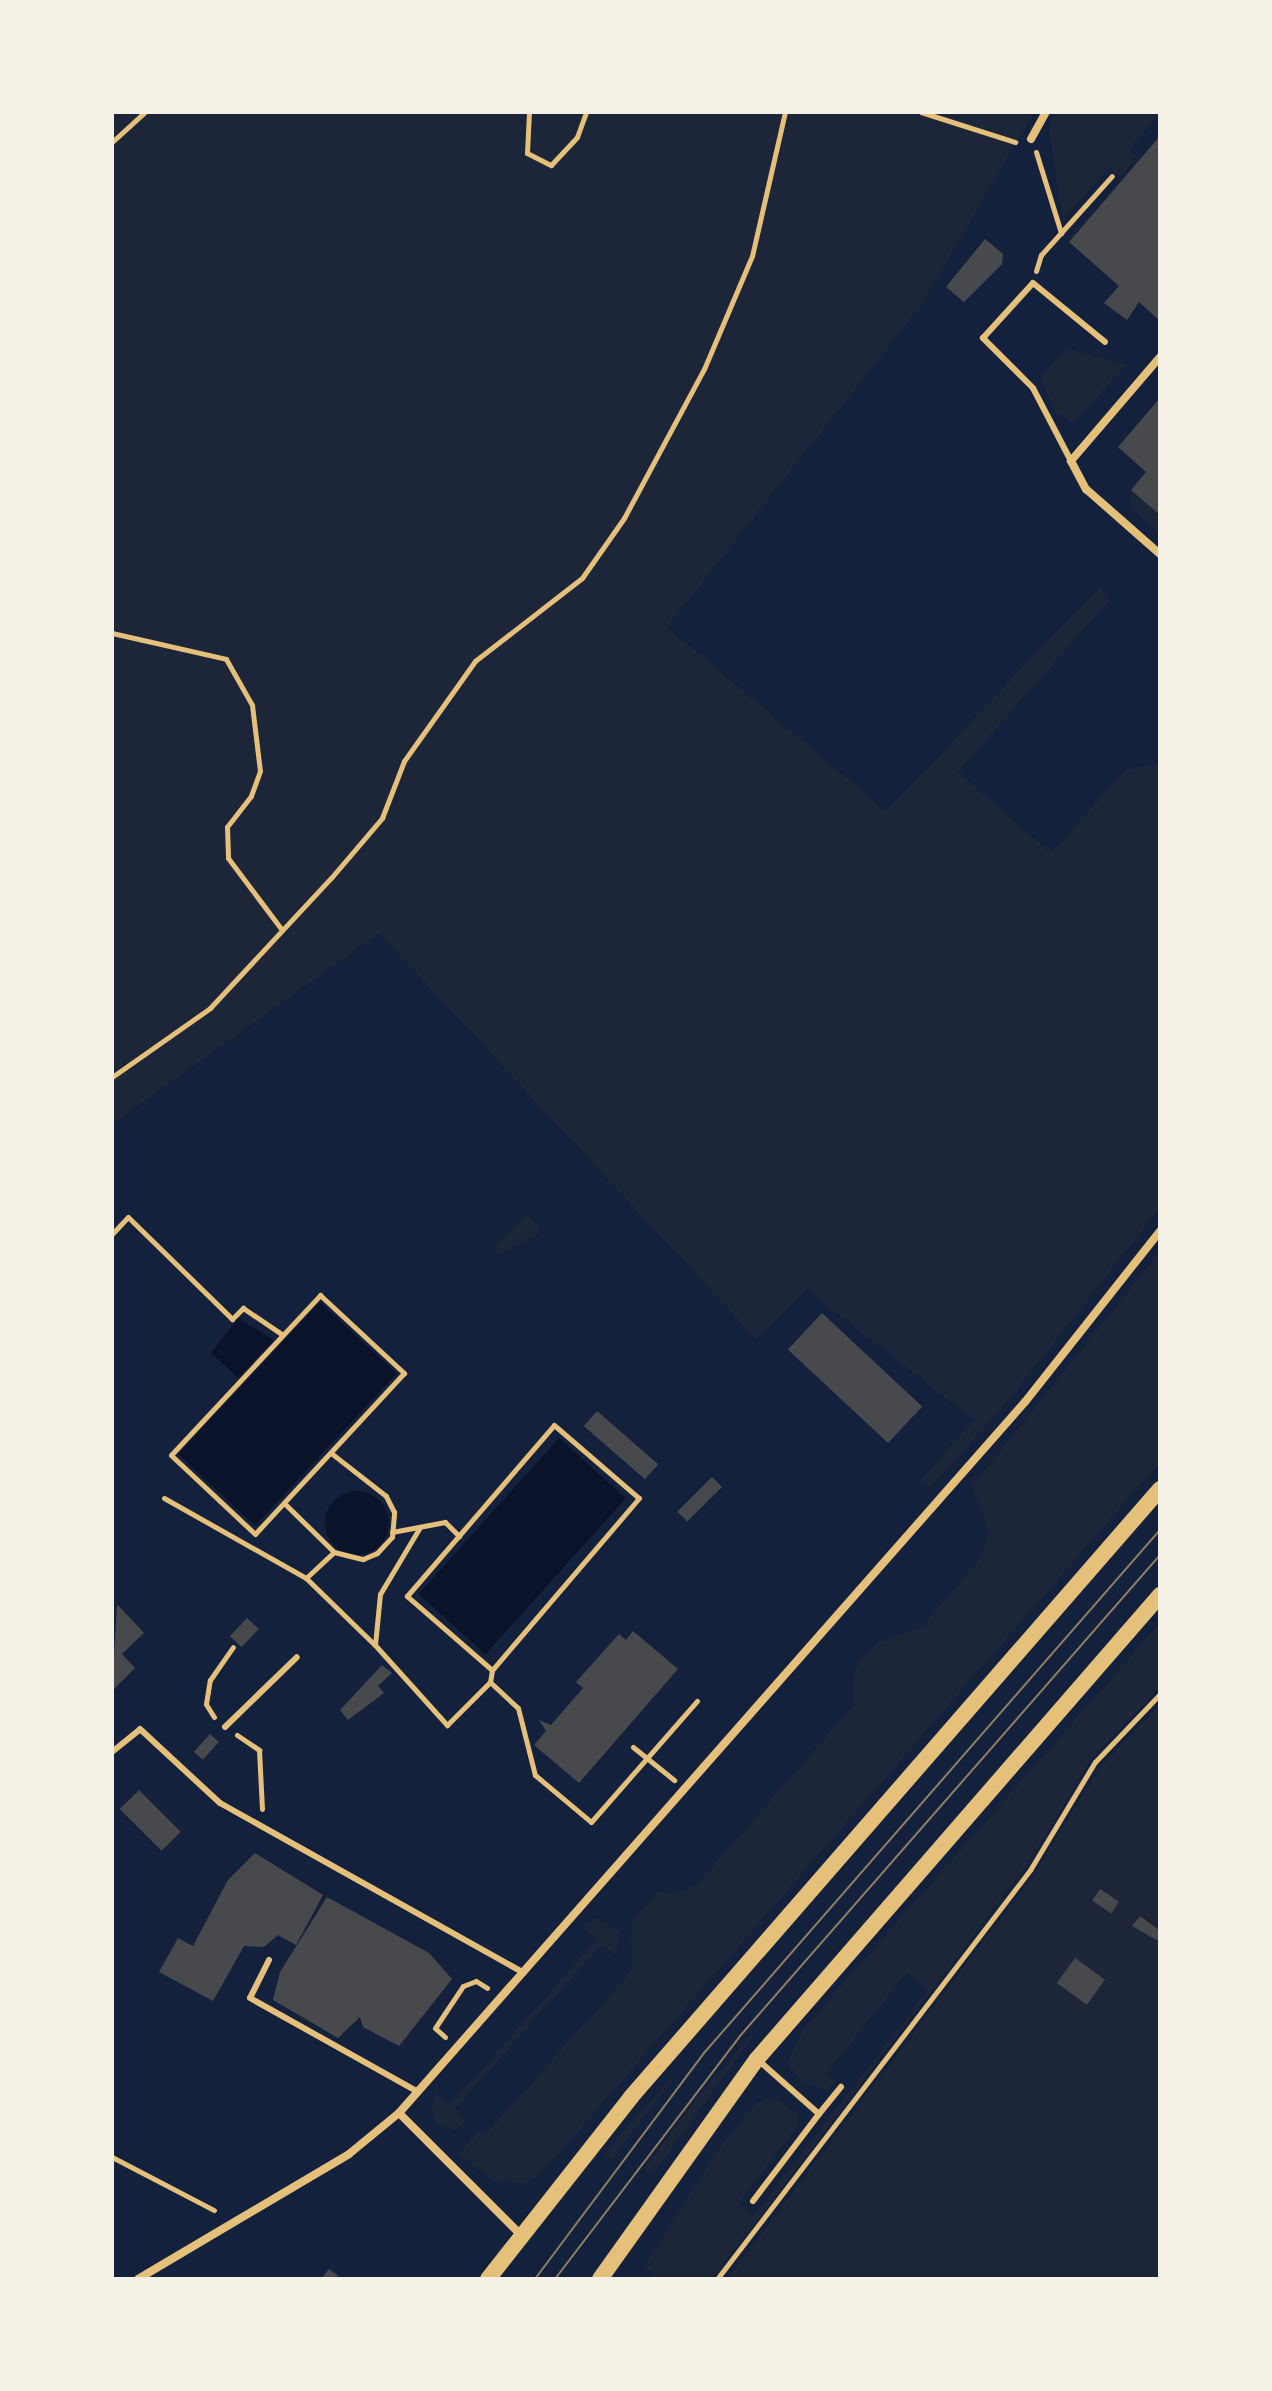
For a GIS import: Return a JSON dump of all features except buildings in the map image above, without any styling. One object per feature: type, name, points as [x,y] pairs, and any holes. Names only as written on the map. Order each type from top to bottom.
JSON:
[{"type":"main road","points":[[488,2279],[631,2097],[1160,1489]]},
{"type":"main road","points":[[600,2279],[757,2059],[1160,1595]]},
{"type":"street","points":[[1031,139],[1046,112]]},
{"type":"street","points":[[1160,357],[1071,461],[1086,489],[1160,554]]},
{"type":"street","points":[[138,2279],[349,2154],[399,2113],[1025,1402],[1160,1231]]},
{"type":"street","points":[[399,2113],[521,2235]]},
{"type":"lane","points":[[1071,461],[1033,388],[983,338],[1033,283],[1105,342]]},
{"type":"lane","points":[[225,1727],[297,1657]]},
{"type":"lane","points":[[112,1752],[140,1729],[220,1803],[524,1973]]},
{"type":"lane","points":[[269,1960],[250,1998],[418,2092]]},
{"type":"lane","points":[[757,2059],[819,2114]]},
{"type":"lane","points":[[753,2201],[841,2087]]},
{"type":"path","points":[[112,142],[145,112]]},
{"type":"path","points":[[529,112],[527,153],[551,165],[577,137],[586,112]]},
{"type":"path","points":[[112,1077],[210,1008],[282,930],[382,818],[404,761],[475,661],[582,578],[624,518],[704,369],[752,256],[785,112]]},
{"type":"path","points":[[921,112],[1011,142],[1031,139],[1061,233]]},
{"type":"path","points":[[1033,283],[1041,255],[1112,176]]},
{"type":"path","points":[[112,633],[226,659],[233,670],[252,705],[260,771],[251,796],[227,827],[228,858],[282,930]]},
{"type":"path","points":[[112,1234],[128,1217],[232,1319],[243,1308],[283,1335]]},
{"type":"path","points":[[320,1295],[404,1373],[255,1534],[171,1455],[283,1335],[320,1295]]},
{"type":"path","points":[[164,1498],[306,1578],[375,1645],[447,1725],[490,1682],[492,1670],[639,1498],[554,1425],[407,1596],[492,1670]]},
{"type":"path","points":[[331,1453],[386,1496],[392,1532]]},
{"type":"path","points":[[284,1503],[334,1552],[363,1559],[392,1532],[445,1522],[459,1536]]},
{"type":"path","points":[[375,1645],[380,1594],[420,1527]]},
{"type":"path","points":[[306,1578],[334,1552]]},
{"type":"path","points":[[490,1682],[518,1708],[535,1775],[591,1822],[697,1701]]},
{"type":"path","points":[[717,2279],[1030,1870],[1095,1762],[1160,1694]]},
{"type":"path","points":[[633,1747],[684,1788]]},
{"type":"path","points":[[457,2048],[435,2028],[463,1986],[476,1981],[502,1998]]},
{"type":"path","points":[[112,2157],[214,2210]]},
{"type":"shaded area","points":[[112,112],[1034,112],[920,307],[667,627],[886,811],[1099,587],[1109,601],[958,772],[1051,853],[1124,771],[1160,762],[1160,1207],[1011,1398],[930,1488],[919,1481],[974,1420],[807,1290],[756,1339],[379,933],[112,1124]]},
{"type":"shaded area","points":[[1054,112],[1160,112],[1129,150],[1136,157],[1119,177],[1109,168],[1063,220],[1049,129]]},
{"type":"shaded area","points":[[1065,348],[1127,365],[1072,423],[1055,412],[1040,376]]},
{"type":"shaded area","points":[[1131,490],[1160,515],[1160,534],[1131,508]]},
{"type":"shaded area","points":[[527,1214],[540,1226],[538,1234],[498,1255],[493,1248]]},
{"type":"shaded area","points":[[1160,1251],[1160,1462],[542,2173],[524,2184],[491,2180],[459,2153],[479,2131],[484,2136],[632,1970],[631,1922],[658,1891],[676,1894],[697,1884],[853,1706],[855,1668],[875,1644],[922,1627],[977,1562],[989,1533],[972,1486]]},
{"type":"shaded area","points":[[320,1302],[397,1374],[255,1526],[178,1454]]},
{"type":"shaded area","points":[[238,1318],[274,1340],[238,1378],[211,1353]]},
{"type":"shaded area","points":[[559,1438],[626,1498],[485,1654],[418,1594]]},
{"type":"shaded area","points":[[357,1491],[369,1493],[380,1500],[387,1511],[387,1535],[380,1546],[369,1553],[357,1555],[345,1553],[334,1546],[327,1535],[325,1523],[327,1511],[334,1500],[345,1493]]},
{"type":"shaded area","points":[[1160,1623],[1160,1687],[1093,1757],[1025,1867],[757,2221],[711,2279],[649,2279],[653,2273],[644,2266],[717,2151],[755,2103],[773,2097],[797,2113],[799,2124],[739,2203],[754,2215],[928,1990],[907,1973],[827,2073],[836,2082],[826,2091],[805,2083],[787,2064],[804,2028]]},
{"type":"shaded area","points":[[1160,1704],[1160,2279],[727,2279],[1033,1876],[1101,1766]]},
{"type":"shaded area","points":[[597,1918],[620,1932],[616,1955],[602,1944],[455,2109],[468,2121],[455,2130],[437,2124],[430,2108],[436,2093],[450,2105],[597,1939],[583,1926]]},
{"type":"shaded area","points":[[770,2013],[653,2174],[644,2168],[712,2080]]},
{"type":"shaded area","points":[[673,2075],[672,2081],[611,2160],[604,2154]]},
{"type":"tram line","points":[[535,2279],[704,2053],[1160,1530]]},
{"type":"tram line","points":[[555,2279],[740,2036],[1160,1555]]}]
